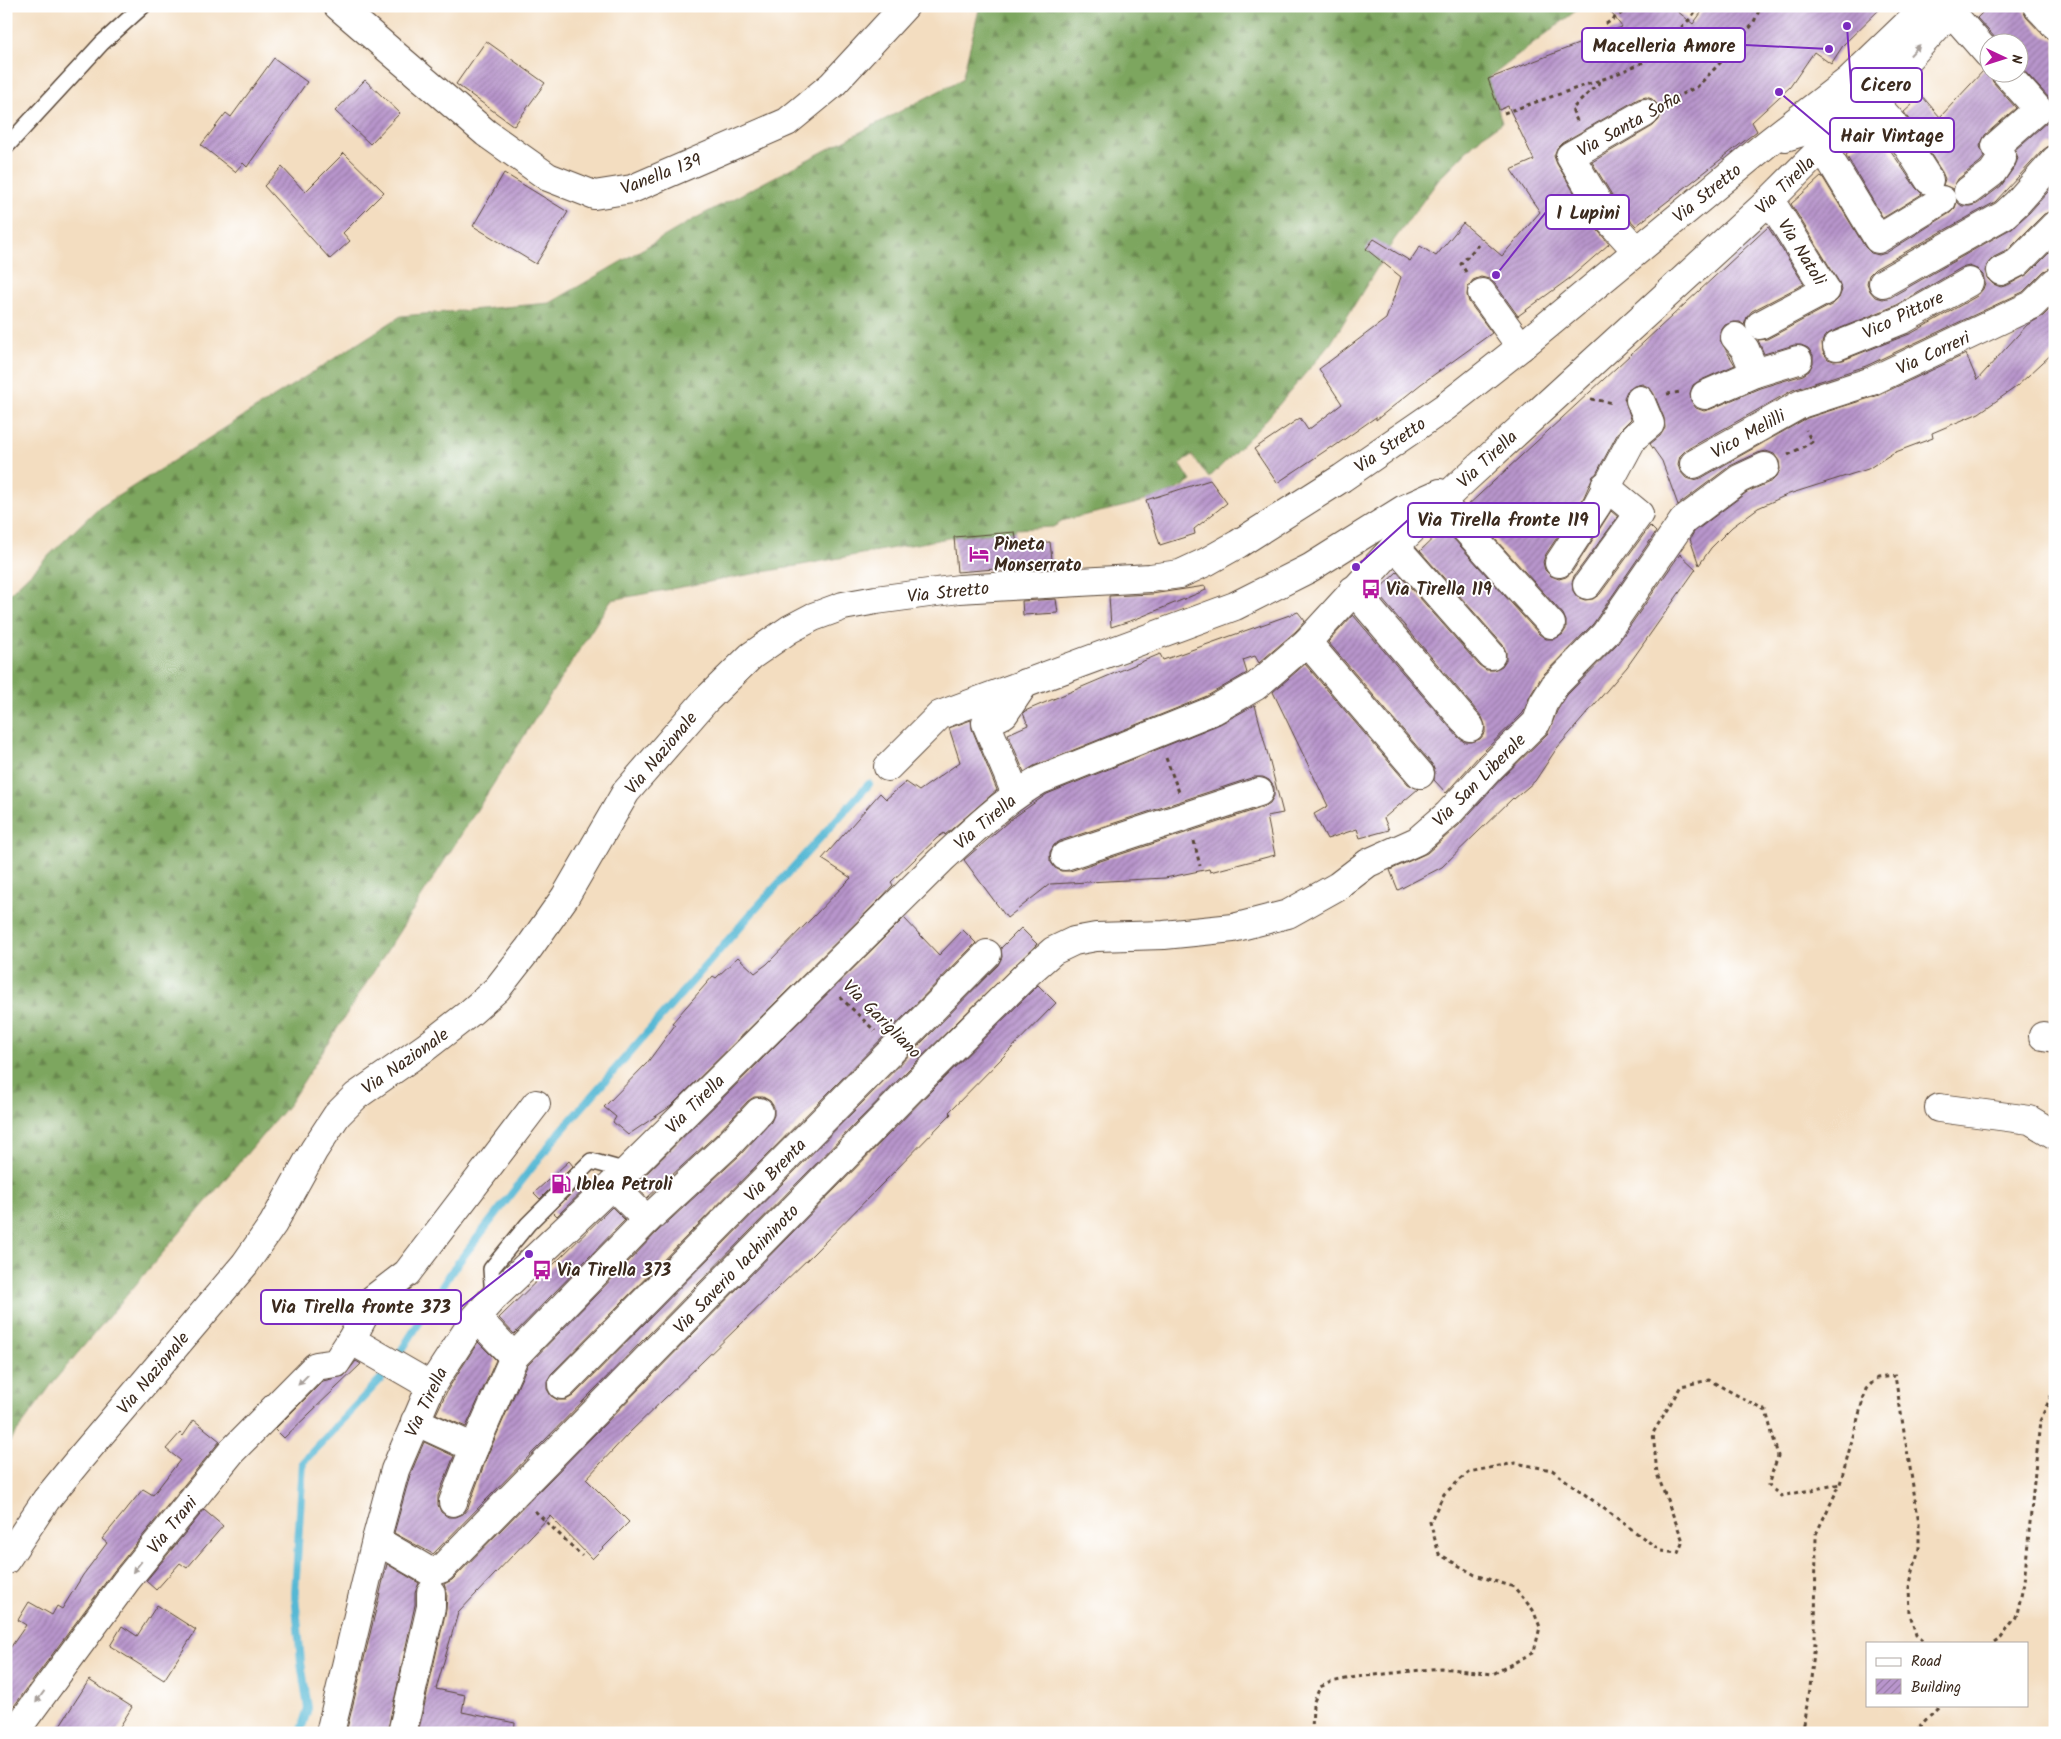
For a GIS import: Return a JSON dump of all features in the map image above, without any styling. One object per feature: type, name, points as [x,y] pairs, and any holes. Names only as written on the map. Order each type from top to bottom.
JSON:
[{"type":"street","name":"Vanella 139","points":[[338,6],[486,133],[548,177],[594,195],[632,189],[787,122],[832,85],[905,6]]},
{"type":"street","points":[[2037,6],[2055,25]]},
{"type":"street","points":[[1950,13],[1978,43]]},
{"type":"street","points":[[1770,200],[1833,123],[1832,104],[1849,80],[1950,13]]},
{"type":"street","points":[[1769,142],[1833,123],[1870,99],[1950,13]]},
{"type":"street","name":"Via Stretto","points":[[843,606],[959,589],[1150,578],[1180,574],[1206,562],[1238,544],[1342,478],[1445,407],[1521,347],[1769,142],[1849,80]]},
{"type":"street","points":[[1968,191],[1992,172],[2002,158],[1996,146],[2038,109],[2014,82]]},
{"type":"street","points":[[1823,148],[1878,239],[1936,190],[1892,122],[1870,99]]},
{"type":"street","name":"Via Tirella","points":[[330,1733],[376,1540],[395,1470],[415,1421],[421,1380],[455,1348],[485,1308],[988,816],[1016,794],[1040,780],[1214,710],[1256,686],[1307,642],[1395,546],[1450,493],[1770,200],[1870,99]]},
{"type":"street","name":"Via Santa Sofia","points":[[1636,250],[1608,219],[1570,156],[1645,113]]},
{"type":"street","points":[[1883,283],[2004,215],[2055,160]]},
{"type":"street","name":"Via Natoli","points":[[1760,325],[1826,290],[1770,200]]},
{"type":"street","points":[[2001,271],[2017,263],[2055,225]]},
{"type":"street","name":"Vico Pittore","points":[[1837,346],[1904,319],[1969,282]]},
{"type":"street","name":"Via Correri","points":[[1801,404],[1872,381],[1968,337],[2032,306],[2055,282]]},
{"type":"street","points":[[1482,293],[1521,347]]},
{"type":"street","points":[[1968,337],[1973,346],[2046,312],[2055,302]]},
{"type":"street","points":[[1735,337],[1745,349],[1755,373]]},
{"type":"street","points":[[1705,395],[1755,373],[1798,360]]},
{"type":"street","points":[[1559,563],[1597,505],[1605,486],[1633,438],[1650,424],[1640,400]]},
{"type":"street","name":"Vico Melilli","points":[[1694,464],[1801,404]]},
{"type":"street","name":"Via San Liberale","points":[[1096,937],[1233,928],[1288,914],[1338,886],[1368,863],[1417,840],[1448,814],[1536,722],[1543,704],[1555,685],[1605,634],[1684,521],[1739,479],[1765,467]]},
{"type":"street","points":[[1587,585],[1638,514],[1605,486]]},
{"type":"street","points":[[888,767],[940,715],[1235,606],[1310,568],[1404,509],[1450,493],[1551,624]]},
{"type":"street","points":[[1395,546],[1491,655]]},
{"type":"street","points":[[1353,590],[1470,727]]},
{"type":"street","name":"Via Nazionale","points":[[6,1560],[46,1500],[245,1264],[272,1224],[314,1150],[337,1115],[356,1096],[426,1047],[497,989],[530,948],[565,897],[626,792],[705,701],[751,656],[790,629],[813,617],[843,606]]},
{"type":"street","points":[[1307,642],[1420,774]]},
{"type":"street","points":[[1016,794],[986,723],[1004,714],[1025,683]]},
{"type":"street","points":[[1065,856],[1259,792]]},
{"type":"street","name":"Via Saverio Iachininoto","points":[[376,1540],[429,1571],[442,1569],[922,1078],[1028,973],[1053,952],[1074,941],[1096,937]]},
{"type":"street","name":"Via Brenta","points":[[562,1385],[988,954]]},
{"type":"street","name":"Via Trani","points":[[14,1733],[126,1581],[232,1451],[316,1366],[336,1362],[351,1340],[373,1299],[407,1273],[536,1104]]},
{"type":"street","points":[[1939,1108],[2030,1120],[2055,1135]]},
{"type":"street","points":[[453,1502],[514,1356],[647,1220],[728,1145],[759,1112]]},
{"type":"street","points":[[619,1178],[647,1220]]},
{"type":"street","points":[[485,1308],[514,1356]]},
{"type":"street","points":[[351,1340],[421,1380]]},
{"type":"street","points":[[415,1421],[474,1448]]},
{"type":"street","points":[[402,1733],[432,1607],[431,1593]]},
{"type":"lane","points":[[6,147],[102,43],[143,6]]},
{"type":"path","points":[[1606,24],[1632,6]]},
{"type":"path","points":[[1504,113],[1604,79],[1644,62],[1690,19],[1699,6]]},
{"type":"path","name":"Via Santa Sofia","points":[[1645,113],[1659,104],[1697,87],[1753,24],[1761,6]]},
{"type":"path","name":"Via Garigliano","points":[[822,979],[892,1049]]},
{"type":"path","points":[[1802,1733],[1809,1696],[1815,1644],[1816,1534],[1840,1484],[1866,1389],[1877,1378],[1895,1376],[1919,1523],[1919,1548],[1909,1587],[1910,1614],[1916,1635],[1925,1642]]},
{"type":"path","points":[[1312,1733],[1313,1704],[1320,1687],[1331,1682],[1356,1677],[1441,1668],[1493,1674],[1534,1652],[1540,1627],[1533,1610],[1514,1587],[1475,1575],[1438,1554],[1430,1522],[1444,1494],[1468,1472],[1515,1463],[1552,1470],[1661,1550],[1678,1554],[1683,1541],[1657,1474],[1653,1433],[1680,1386],[1709,1380],[1766,1411],[1778,1456],[1768,1485],[1782,1496],[1840,1484]]},
{"type":"path","points":[[1995,1642],[2016,1618],[2024,1582],[2040,1421],[2055,1387]]},
{"type":"path","points":[[1913,1733],[1939,1706]]},
{"type":"green space","points":[[980,6],[1582,6],[1489,78],[1502,123],[1483,135],[1440,178],[1394,240],[1331,343],[1260,427],[1209,478],[1192,455],[1180,464],[1191,481],[1180,488],[1149,500],[1065,520],[1053,527],[1015,529],[1015,532],[954,537],[611,600],[289,1104],[54,1381],[6,1447],[6,597],[96,510],[401,316],[550,303],[696,218],[962,79]]},
{"type":"building","points":[[1606,6],[1671,6],[1693,24],[1706,6],[1883,6],[1844,44],[1831,64],[1814,52],[1790,87],[1752,122],[1757,131],[1636,226],[1621,210],[1592,162],[1653,126],[1659,120],[1661,114],[1658,105],[1652,99],[1646,97],[1638,99],[1562,143],[1557,148],[1554,156],[1557,164],[1595,227],[1609,244],[1570,278],[1518,316],[1495,284],[1489,279],[1481,277],[1473,280],[1468,287],[1467,295],[1469,302],[1492,333],[1421,384],[1376,420],[1376,417],[1277,483],[1254,449],[1300,418],[1308,430],[1342,404],[1319,369],[1386,319],[1401,277],[1366,249],[1374,239],[1410,261],[1420,246],[1436,256],[1463,223],[1502,256],[1540,212],[1511,170],[1534,160],[1508,106],[1499,110],[1488,79],[1622,27]]},
{"type":"building","points":[[1989,6],[2022,6],[2026,17],[2044,36],[2055,40],[2055,145],[2050,145],[2043,150],[1995,202],[1875,269],[1869,275],[1867,283],[1875,297],[1883,299],[1891,297],[2012,228],[2029,213],[2055,184],[2055,210],[2044,214],[2008,250],[1994,257],[1988,263],[1985,271],[1987,278],[1993,284],[2001,287],[2008,285],[2028,274],[2055,247],[2055,267],[2044,271],[2023,292],[1866,366],[1793,390],[1686,450],[1680,456],[1678,464],[1680,471],[1686,478],[1694,480],[1701,478],[1807,418],[1879,395],[1966,354],[1977,380],[2027,325],[2043,316],[2055,304],[2055,351],[2016,387],[1979,413],[1932,433],[1933,438],[1893,453],[1868,469],[1789,494],[1758,508],[1732,527],[1711,548],[1699,565],[1690,539],[1694,532],[1747,492],[1772,481],[1780,469],[1779,461],[1774,454],[1766,451],[1758,453],[1730,466],[1678,505],[1662,461],[1650,444],[1660,436],[1665,428],[1664,418],[1654,394],[1650,388],[1642,384],[1634,386],[1627,391],[1624,398],[1631,419],[1619,431],[1596,474],[1593,476],[1584,497],[1546,554],[1543,562],[1545,570],[1551,576],[1559,579],[1566,577],[1572,572],[1611,511],[1618,517],[1574,576],[1572,583],[1573,591],[1577,597],[1585,600],[1593,599],[1600,594],[1650,526],[1656,532],[1593,624],[1542,676],[1530,696],[1523,713],[1478,757],[1446,793],[1434,780],[1435,772],[1432,764],[1328,642],[1353,615],[1458,737],[1464,742],[1480,739],[1485,733],[1482,717],[1376,592],[1397,572],[1479,665],[1486,670],[1494,670],[1502,666],[1506,660],[1506,652],[1503,645],[1420,551],[1444,528],[1539,634],[1546,639],[1554,639],[1562,635],[1566,629],[1566,621],[1563,614],[1466,507],[1768,227],[1804,284],[1752,311],[1744,325],[1740,322],[1733,322],[1725,325],[1720,332],[1720,340],[1735,365],[1693,385],[1690,393],[1691,401],[1696,408],[1704,411],[1760,388],[1803,375],[1809,371],[1813,363],[1813,355],[1808,348],[1794,345],[1764,354],[1758,340],[1767,339],[1833,304],[1839,298],[1842,290],[1839,282],[1791,204],[1822,176],[1865,247],[1871,253],[1879,255],[1886,253],[1950,213],[1955,208],[1957,202],[1962,206],[1977,204],[2001,186],[2015,166],[2018,158],[2015,150],[2048,121],[2053,114],[2053,106],[2050,99],[2028,75],[2028,32],[1990,32],[1977,18]],"holes":[[[1969,266],[1977,269],[1983,275],[1985,283],[1977,296],[1912,333],[1843,360],[1834,361],[1828,359],[1823,352],[1822,343],[1824,337],[1831,332],[1897,305],[1961,268]]]},
{"type":"building","points":[[486,41],[545,83],[514,126],[456,84]]},
{"type":"building","points":[[274,58],[307,82],[247,167],[243,163],[235,172],[201,145],[226,113],[231,117]]},
{"type":"building","points":[[1978,76],[1978,82],[1993,82],[2016,108],[1985,135],[1980,146],[1984,157],[1958,179],[1953,189],[1943,185],[1945,179],[1942,172],[1904,112],[1922,96],[1940,117]]},
{"type":"building","points":[[365,80],[400,113],[370,144],[335,111]]},
{"type":"building","points":[[1876,129],[1922,194],[1883,218],[1846,155]]},
{"type":"building","points":[[344,153],[384,192],[343,233],[350,241],[330,259],[264,186],[282,167],[305,192]]},
{"type":"building","points":[[504,173],[568,212],[536,264],[473,226]]},
{"type":"building","points":[[1210,480],[1227,503],[1194,529],[1195,534],[1160,545],[1146,500]]},
{"type":"building","points":[[1015,532],[1017,544],[1050,542],[1053,568],[1020,570],[1020,567],[957,572],[954,537]]},
{"type":"building","points":[[1680,554],[1696,569],[1627,667],[1557,748],[1535,781],[1513,798],[1442,867],[1398,890],[1390,870],[1427,853],[1459,825],[1501,779],[1548,733],[1557,711],[1567,695],[1618,643]]},
{"type":"building","points":[[1205,586],[1206,590],[1136,619],[1111,627],[1109,596],[1152,594]]},
{"type":"building","points":[[1056,599],[1058,613],[1023,615],[1022,601]]},
{"type":"building","points":[[1298,612],[1305,621],[1296,631],[1259,663],[1255,656],[1243,660],[1247,673],[1207,696],[1034,766],[1024,772],[1008,734],[1028,725],[1023,713],[1025,711],[1160,654],[1163,660]]},
{"type":"building","points":[[1305,664],[1408,784],[1418,789],[1384,818],[1389,830],[1360,838],[1357,829],[1327,839],[1314,814],[1328,806],[1273,692]]},
{"type":"building","points":[[1255,705],[1283,813],[1267,816],[1275,855],[1210,872],[1209,869],[1165,878],[1050,884],[1007,918],[964,860],[1010,820],[1047,794],[1220,724]],"holes":[[[1254,777],[1263,777],[1269,780],[1274,787],[1274,796],[1270,803],[1264,807],[1070,871],[1061,871],[1055,868],[1050,861],[1050,852],[1054,845],[1060,841]]]},
{"type":"building","points":[[971,720],[972,729],[997,790],[945,835],[944,833],[937,838],[891,882],[893,885],[883,896],[671,1106],[628,1135],[613,1122],[616,1117],[604,1107],[647,1063],[675,1025],[672,1023],[713,976],[716,978],[738,957],[755,973],[767,964],[851,878],[822,859],[880,793],[886,799],[906,782],[919,791],[960,762],[949,728]]},
{"type":"building","points":[[904,918],[939,955],[963,930],[976,943],[551,1374],[547,1381],[547,1389],[551,1396],[558,1400],[566,1400],[573,1396],[998,965],[1002,957],[1001,948],[1021,928],[1037,944],[911,1067],[433,1554],[394,1533],[410,1475],[424,1442],[454,1456],[438,1496],[438,1505],[441,1512],[448,1517],[456,1517],[463,1514],[468,1508],[488,1454],[527,1366],[658,1231],[739,1156],[771,1122],[774,1115],[774,1107],[770,1101],[763,1097],[754,1097],[717,1134],[647,1198],[635,1185]]},
{"type":"building","points":[[1038,985],[1056,1003],[949,1112],[951,1114],[813,1254],[628,1434],[586,1479],[629,1522],[592,1559],[550,1516],[458,1613],[436,1689],[465,1695],[462,1712],[515,1723],[514,1733],[418,1733],[446,1610],[447,1593],[444,1584],[452,1580],[933,1089]]},
{"type":"building","points":[[569,1161],[573,1166],[540,1199],[534,1193]]},
{"type":"building","points":[[586,1179],[590,1184],[557,1216],[553,1212]]},
{"type":"building","points":[[612,1207],[625,1220],[514,1334],[499,1318]]},
{"type":"building","points":[[478,1342],[496,1360],[466,1427],[436,1414],[448,1389]]},
{"type":"building","points":[[356,1361],[361,1364],[284,1438],[275,1429],[323,1381],[344,1376]]},
{"type":"building","points":[[194,1420],[220,1441],[114,1571],[6,1717],[6,1654],[26,1625],[18,1620],[29,1602],[52,1615],[57,1606],[62,1609],[83,1575],[107,1543],[102,1539],[143,1489],[153,1495],[180,1460],[166,1449],[180,1433],[183,1436]]},
{"type":"building","points":[[204,1510],[223,1526],[187,1568],[180,1563],[156,1590],[146,1581]]},
{"type":"building","points":[[387,1564],[419,1583],[415,1593],[415,1605],[387,1733],[346,1733]]},
{"type":"building","points":[[157,1605],[196,1630],[164,1680],[110,1646],[122,1626],[137,1636]]},
{"type":"building","points":[[89,1680],[132,1707],[116,1733],[55,1733]]},
{"type":"waterway","points":[[396,1359],[454,1268],[555,1138],[750,915],[869,784]]},
{"type":"waterway","points":[[300,1733],[308,1708],[301,1662],[295,1594],[303,1462],[390,1369]]},
{"type":"place","name":"Cicero","points":[[1847,26]]},
{"type":"place","name":"Macelleria Amore","points":[[1829,49]]},
{"type":"place","name":"Hair Vintage","points":[[1779,92]]},
{"type":"place","name":"I Lupini","points":[[1496,275]]},
{"type":"place","name":"Pineta Monserrato","points":[[979,554]]},
{"type":"place","name":"Via Tirella fronte 119","points":[[1356,567]]},
{"type":"place","name":"Via Tirella 119","points":[[1371,589]]},
{"type":"place","name":"Iblea Petroli","points":[[561,1184]]},
{"type":"place","name":"Via Tirella fronte 373","points":[[529,1254]]},
{"type":"place","name":"Via Tirella 373","points":[[542,1270]]}]
